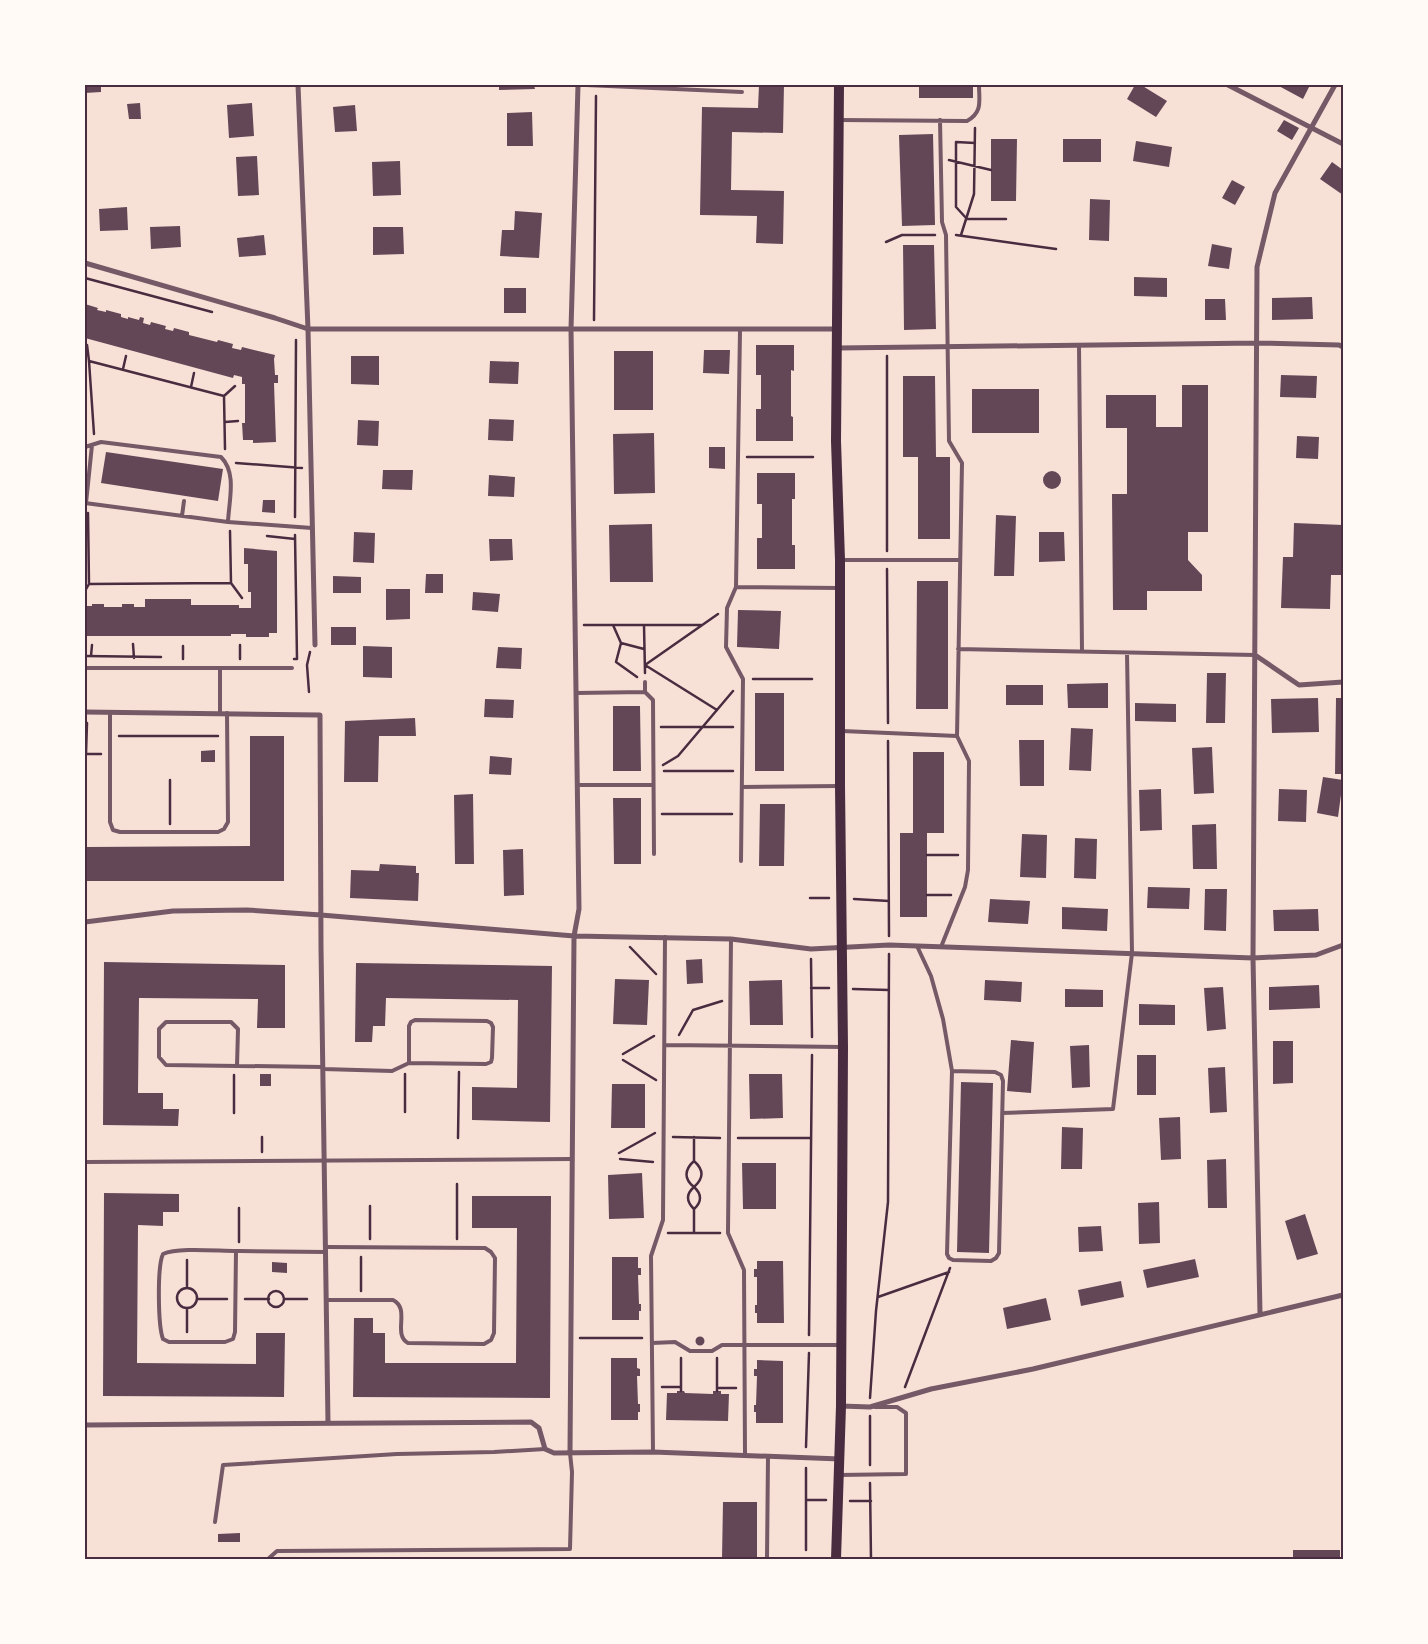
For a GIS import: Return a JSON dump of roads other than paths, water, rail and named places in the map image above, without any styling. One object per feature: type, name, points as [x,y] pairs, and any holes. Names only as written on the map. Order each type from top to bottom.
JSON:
[{"type":"main road","points":[[836,1559],[842,1345],[843,1046],[840,560],[836,441],[839,85]]},
{"type":"street","points":[[298,85],[308,329],[315,645]]},
{"type":"street","points":[[570,1453],[574,936],[579,909],[571,329],[578,85]]},
{"type":"street","points":[[1228,85],[1343,144]]},
{"type":"street","points":[[1260,1314],[1253,958],[1257,267],[1274,193],[1335,85]]},
{"type":"street","points":[[85,263],[308,329],[838,329]]},
{"type":"street","points":[[838,348],[1257,343],[1339,344],[1343,347]]},
{"type":"street","points":[[1255,655],[1299,685],[1343,682]]},
{"type":"street","points":[[86,712],[320,715],[328,1423]]},
{"type":"street","points":[[85,922],[173,911],[247,910],[574,936],[731,938],[811,949],[889,945],[1253,958],[1316,955],[1343,945]]},
{"type":"street","points":[[841,1406],[870,1407],[931,1389],[1033,1369],[1343,1295]]},
{"type":"street","points":[[85,1424],[531,1422],[539,1428],[544,1449],[554,1453],[653,1452],[840,1459]]},
{"type":"lane","points":[[586,85],[742,92]]},
{"type":"lane","points":[[839,120],[967,120],[975,116],[979,109],[979,85]]},
{"type":"lane","points":[[940,120],[942,222],[946,235],[949,441],[962,462],[957,736],[969,760],[968,870],[961,896],[941,947]]},
{"type":"lane","points":[[740,330],[736,587],[727,608],[726,647],[743,679],[741,861]]},
{"type":"lane","points":[[1079,345],[1082,652]]},
{"type":"lane","points":[[85,447],[102,442],[221,457],[231,473],[228,522]]},
{"type":"lane","points":[[92,445],[85,503],[228,522],[312,528]]},
{"type":"lane","points":[[182,516],[184,501]]},
{"type":"lane","points":[[840,560],[960,560]]},
{"type":"lane","points":[[736,587],[839,588]]},
{"type":"lane","points":[[958,649],[1255,655]]},
{"type":"lane","points":[[1002,1113],[1114,1109],[1132,954],[1127,653]]},
{"type":"lane","points":[[85,668],[292,668]]},
{"type":"lane","points":[[220,668],[220,713]]},
{"type":"lane","points":[[645,682],[645,692],[653,700],[654,854]]},
{"type":"lane","points":[[576,693],[645,692]]},
{"type":"lane","points":[[110,712],[110,822],[113,830],[120,832],[218,832],[224,829],[228,822],[227,713]]},
{"type":"lane","points":[[840,731],[957,736]]},
{"type":"lane","points":[[578,786],[653,785]]},
{"type":"lane","points":[[742,787],[840,786]]},
{"type":"lane","points":[[653,1452],[651,1256],[663,1220],[665,937]]},
{"type":"lane","points":[[731,938],[728,1233],[744,1270],[745,1456]]},
{"type":"lane","points":[[916,946],[931,976],[943,1019],[952,1071],[947,1254],[953,1260],[991,1261],[999,1253],[1003,1081],[1000,1075],[995,1072],[952,1071]]},
{"type":"lane","points":[[235,1066],[238,1029],[231,1022],[166,1022],[159,1028],[159,1058],[166,1065],[392,1070],[407,1064],[486,1064],[492,1058],[491,1023],[487,1021],[415,1020],[409,1026],[407,1064]]},
{"type":"lane","points":[[664,1045],[843,1046]]},
{"type":"lane","points":[[85,1162],[572,1159]]},
{"type":"lane","points":[[237,1252],[235,1332],[233,1339],[225,1342],[169,1342],[163,1339],[160,1332],[160,1261],[163,1254],[170,1251],[237,1252],[362,1248],[485,1248],[495,1258],[494,1333],[491,1340],[484,1344],[408,1344],[401,1336],[401,1309],[398,1303],[393,1300],[326,1300]]},
{"type":"lane","points":[[652,1340],[675,1342],[690,1351],[712,1351],[722,1345],[842,1345]]},
{"type":"lane","points":[[839,1475],[906,1474],[906,1413],[897,1407],[870,1407]]},
{"type":"lane","points":[[215,1522],[223,1466],[378,1455],[544,1449]]},
{"type":"lane","points":[[268,1559],[277,1551],[570,1549],[572,1472],[570,1453]]},
{"type":"lane","points":[[767,1559],[768,1456]]}]
